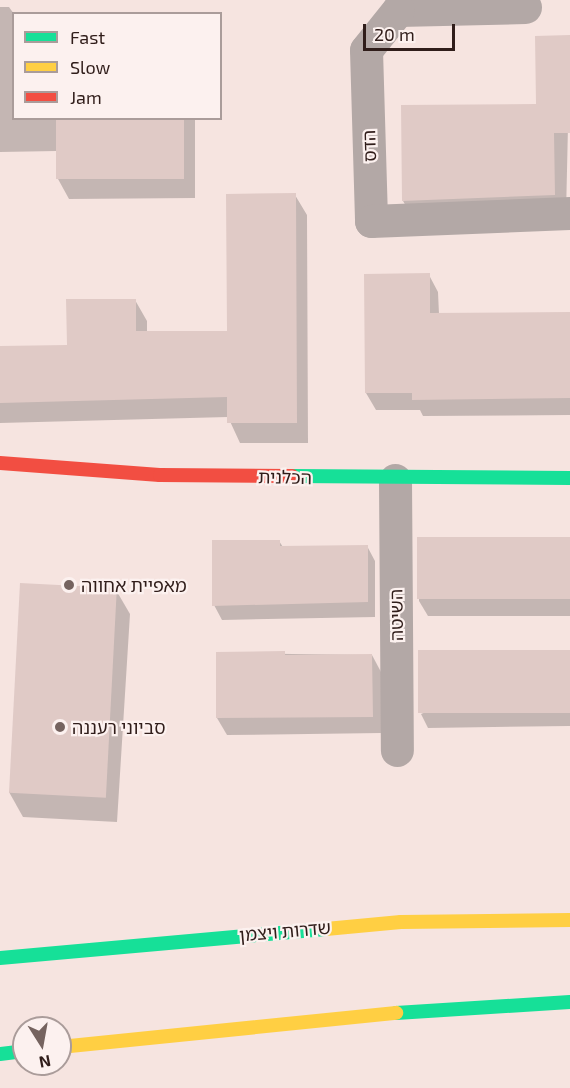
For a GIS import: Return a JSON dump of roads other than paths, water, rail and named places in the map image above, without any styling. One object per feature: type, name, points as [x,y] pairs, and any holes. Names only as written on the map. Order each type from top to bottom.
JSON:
[{"type":"main road","name":"הכלנית","points":[[0,463],[160,475],[394,480],[570,478]]},
{"type":"main road","name":"שדרות ויצמן","points":[[0,958],[401,922],[570,920]]},
{"type":"main road","points":[[72,1046],[394,1013],[570,1002]]},
{"type":"street","name":"הדס","points":[[525,7],[398,10],[366,50],[371,221],[570,213]]},
{"type":"street","name":"השיטה","points":[[394,480],[397,750]]},
{"type":"place","name":"מאפיית אחווה","points":[[69,585]]},
{"type":"place","name":"סביוני רעננה","points":[[60,727]]}]
